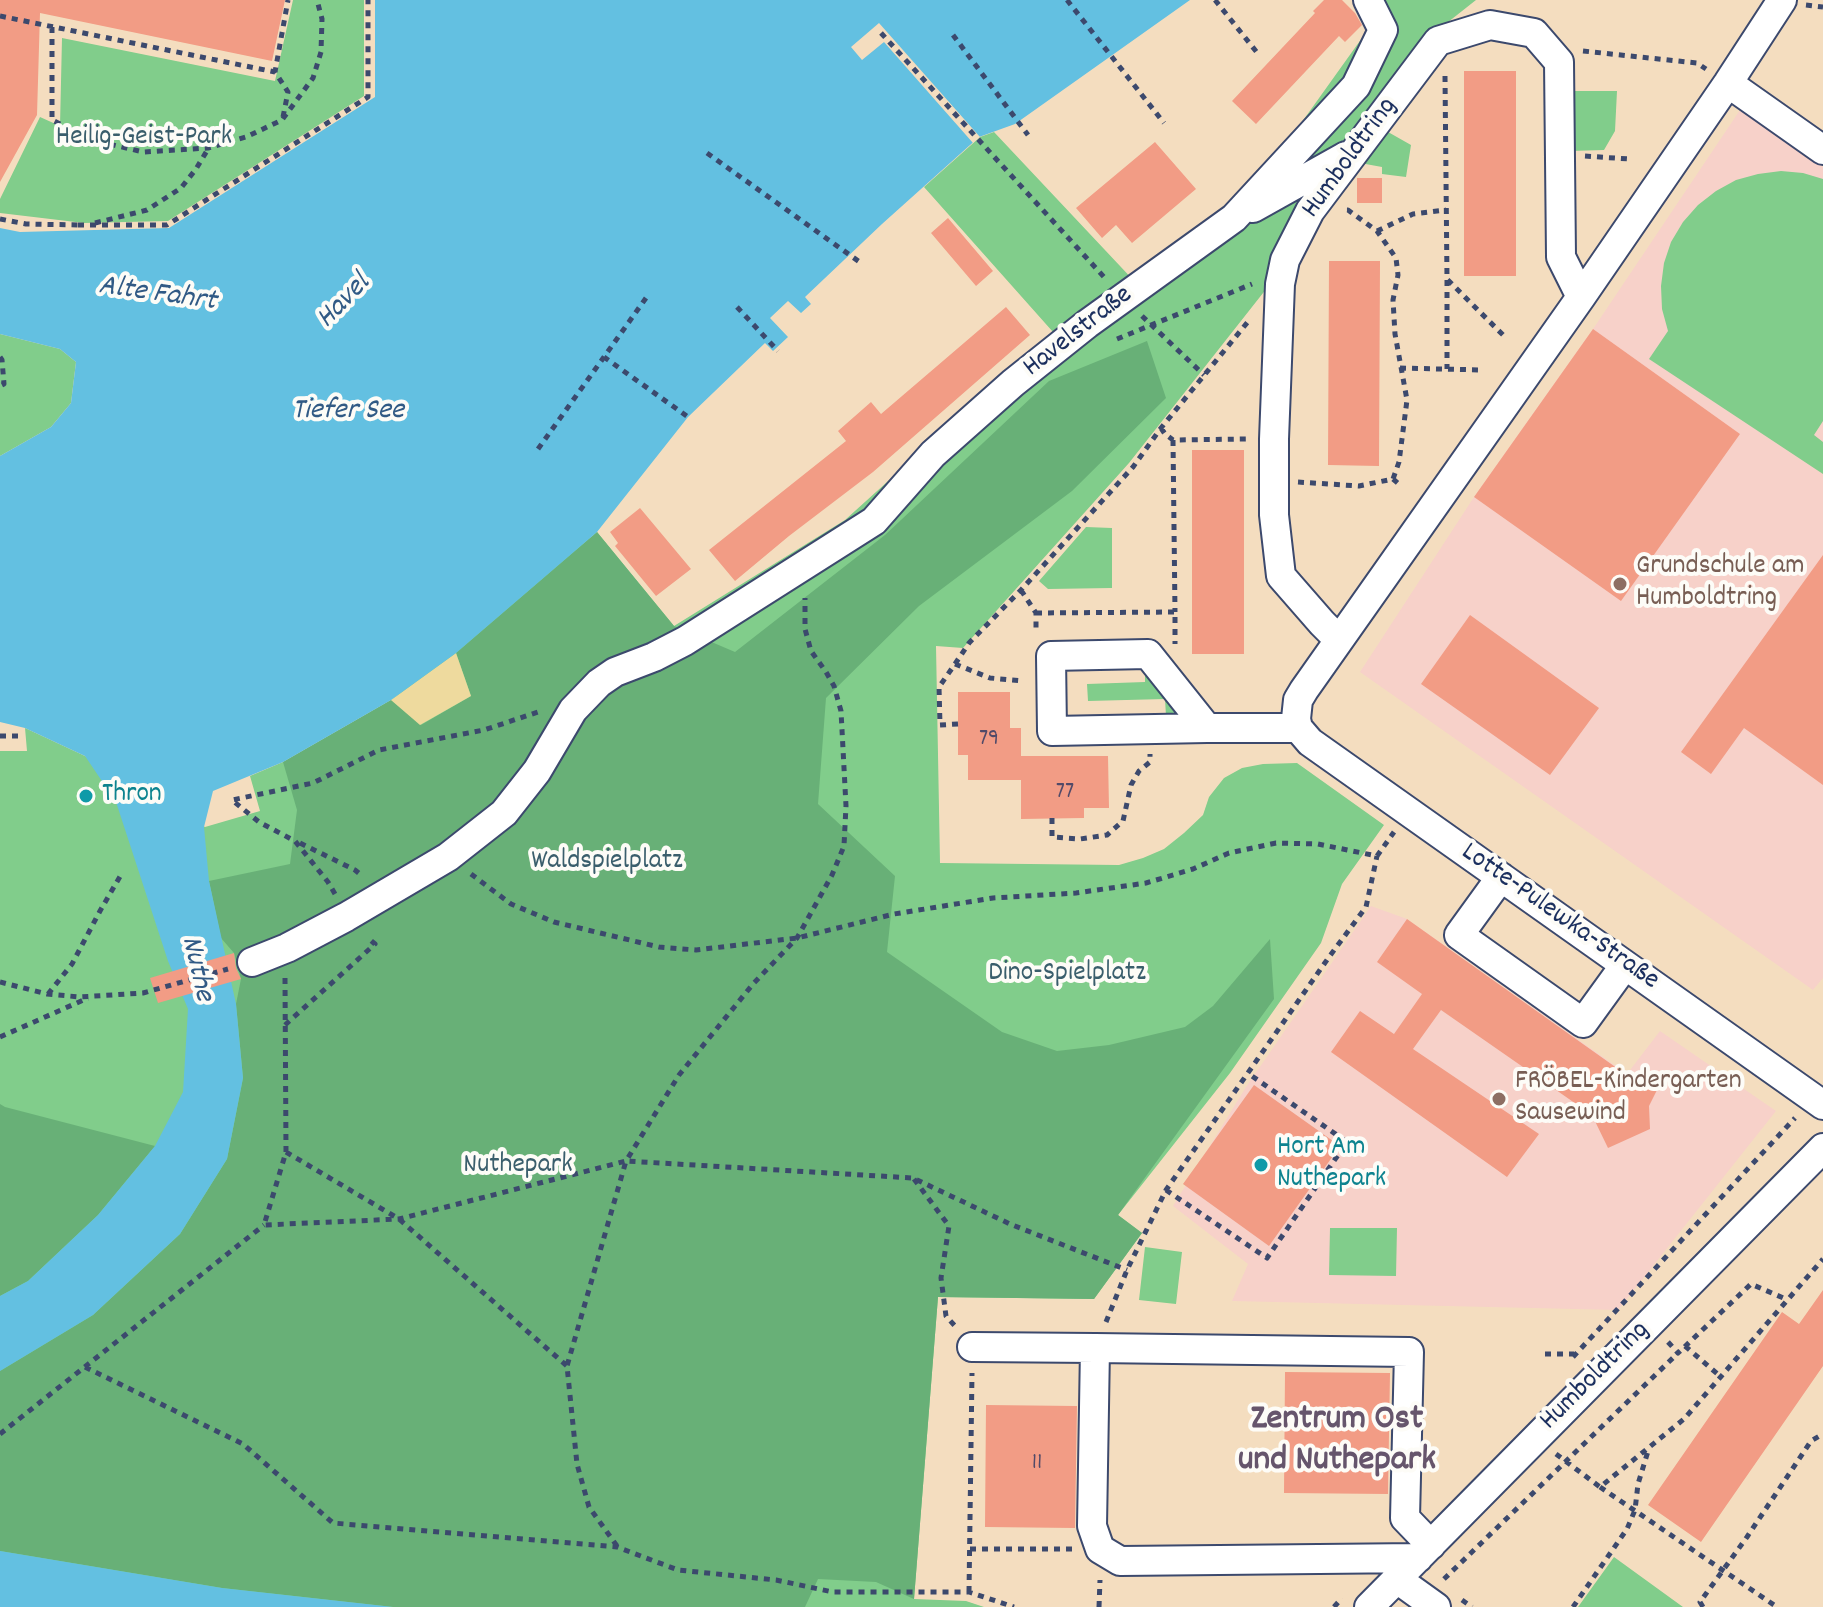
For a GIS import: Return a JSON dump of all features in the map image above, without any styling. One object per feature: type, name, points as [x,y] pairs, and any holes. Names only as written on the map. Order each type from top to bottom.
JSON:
[{"type":"street","name":"Havelstraße","points":[[252,962],[287,948],[343,911],[384,895],[448,857],[504,813],[537,771],[573,710],[599,683],[615,672],[685,641],[874,521],[933,454],[1013,383],[1087,324],[1234,218],[1356,86],[1383,30],[1368,0]]},
{"type":"street","points":[[1207,728],[1148,654],[1051,656],[1052,731],[1298,728],[1295,710],[1298,700],[1581,297],[1782,0]]},
{"type":"street","name":"Humboldtring","points":[[1339,640],[1281,576],[1274,515],[1274,439],[1280,284],[1285,260],[1310,211],[1438,41],[1490,25],[1534,33],[1546,47]]},
{"type":"street","points":[[1546,47],[1559,62],[1561,257],[1581,297]]},
{"type":"street","points":[[1728,83],[1823,150]]},
{"type":"street","points":[[1234,218],[1354,151]]},
{"type":"street","name":"Lotte-Pulewka-Straße","points":[[1298,728],[1310,742],[1812,1097]]},
{"type":"street","points":[[1501,877],[1459,935],[1583,1023],[1625,965]]},
{"type":"street","name":"Humboldtring","points":[[1369,1607],[1823,1148]]},
{"type":"street","points":[[972,1347],[1095,1348],[1409,1352],[1405,1518],[1424,1551],[1377,1558],[1120,1561],[1100,1549],[1092,1526],[1095,1348]]},
{"type":"street","points":[[1397,1579],[1430,1602]]},
{"type":"path","points":[[282,120],[288,92],[275,72],[288,0]]},
{"type":"path","points":[[52,27],[52,120],[92,140],[143,152],[208,148],[246,137],[282,120],[313,78],[321,52],[322,19],[317,0]]},
{"type":"path","points":[[0,219],[26,224],[167,225],[368,97],[368,0]]},
{"type":"path","points":[[1067,0],[1164,123]]},
{"type":"path","points":[[1215,0],[1259,55]]},
{"type":"path","points":[[0,16],[275,72]]},
{"type":"path","points":[[881,33],[1123,298],[1204,375]]},
{"type":"path","points":[[953,35],[1028,135]]},
{"type":"path","points":[[1445,40],[1447,369]]},
{"type":"path","points":[[1546,47],[1697,63],[1728,83]]},
{"type":"path","points":[[78,225],[147,210],[181,188],[208,148]]},
{"type":"path","points":[[707,153],[861,263]]},
{"type":"path","points":[[1560,154],[1629,159]]},
{"type":"path","points":[[1310,211],[1348,210],[1377,231],[1396,258],[1398,275],[1393,300],[1395,334],[1407,400],[1399,462],[1393,479]]},
{"type":"path","points":[[1377,231],[1413,214],[1446,210]]},
{"type":"path","points":[[1447,279],[1506,338]]},
{"type":"path","points":[[1109,342],[1253,284],[1280,284]]},
{"type":"path","points":[[538,449],[646,298]]},
{"type":"path","points":[[737,307],[778,351]]},
{"type":"path","points":[[958,724],[940,725],[939,687],[969,643],[1133,467],[1251,318]]},
{"type":"path","points":[[0,357],[4,384],[0,386]]},
{"type":"path","points":[[604,357],[688,417]]},
{"type":"path","points":[[1400,368],[1482,370]]},
{"type":"path","points":[[1161,428],[1173,440],[1274,439]]},
{"type":"path","points":[[1161,671],[1175,661],[1173,440]]},
{"type":"path","points":[[1274,480],[1359,486],[1393,479]]},
{"type":"path","points":[[1393,479],[1401,486]]},
{"type":"path","points":[[617,1547],[589,1507],[577,1464],[567,1366],[626,1161],[679,1075],[753,984],[797,938],[832,875],[844,846],[846,806],[841,711],[834,686],[811,651],[805,629],[805,565]]},
{"type":"path","points":[[1021,590],[1036,613],[1175,612]]},
{"type":"path","points":[[955,664],[990,678],[1026,681]]},
{"type":"path","points":[[384,895],[355,870],[259,822],[232,800],[313,783],[379,750],[484,730],[555,707],[566,706],[573,710]]},
{"type":"path","points":[[1052,818],[1052,837],[1063,839],[1102,836],[1116,828],[1123,821],[1135,777],[1150,762],[1150,729]]},
{"type":"path","points":[[0,736],[18,736]]},
{"type":"path","points":[[1095,1348],[1127,1270],[1166,1190],[1366,907],[1377,856],[1409,812]]},
{"type":"path","points":[[285,1025],[375,944],[343,911],[328,882],[295,841]]},
{"type":"path","points":[[448,857],[511,904],[554,922],[659,947],[696,950],[797,938],[894,914],[979,901],[1076,893],[1146,883],[1253,847],[1287,843],[1318,844],[1377,856]]},
{"type":"path","points":[[47,994],[72,964],[122,873]]},
{"type":"path","points":[[0,982],[47,994],[93,996],[143,993],[252,962]]},
{"type":"path","points":[[0,1434],[264,1225],[286,1152],[285,983]]},
{"type":"path","points":[[0,1037],[93,996]]},
{"type":"path","points":[[1166,1190],[1267,1258],[1347,1142],[1249,1074]]},
{"type":"path","points":[[1565,1366],[1798,1116],[1793,1104],[1812,1097]]},
{"type":"path","points":[[286,1152],[399,1219],[567,1366]]},
{"type":"path","points":[[264,1225],[399,1219],[626,1161],[913,1178],[1010,1224],[1127,1270]]},
{"type":"path","points":[[913,1178],[949,1226],[941,1278],[946,1316],[972,1347],[969,1592]]},
{"type":"path","points":[[1600,1487],[1684,1419],[1823,1259]]},
{"type":"path","points":[[1430,1602],[1565,1461],[1751,1284],[1788,1300]]},
{"type":"path","points":[[1649,1324],[1678,1353]]},
{"type":"path","points":[[1685,1346],[1721,1377]]},
{"type":"path","points":[[85,1367],[243,1444],[333,1523],[617,1547],[678,1570],[776,1580],[833,1592],[969,1592],[1014,1607]]},
{"type":"path","points":[[1703,1607],[1700,1602],[1811,1441],[1823,1434]]},
{"type":"path","points":[[1535,1439],[1777,1607]]},
{"type":"path","points":[[1573,1607],[1627,1529],[1635,1510],[1638,1484],[1649,1447]]},
{"type":"path","points":[[970,1549],[1100,1549]]},
{"type":"path","points":[[1334,1607],[1377,1558]]},
{"type":"shaded area","name":"Grundschule am Humboldtring","points":[[1740,110],[1823,167],[1823,978],[1813,990],[1360,672],[1474,497],[1593,329]]},
{"type":"shaded area","name":"FRÖBEL-Kindergarten Sausewind","points":[[1371,906],[1407,919],[1627,1074],[1660,1031],[1776,1111],[1618,1310],[1232,1301],[1248,1264],[1173,1206],[1246,1087]]},
{"type":"green space","name":"Heilig-Geist-Park","points":[[293,0],[364,0],[364,96],[168,221],[84,223],[0,213],[0,199],[40,117],[60,126],[62,38],[275,81]]},
{"type":"green space","name":"Nuthepark","points":[[1352,0],[1476,0],[1438,30],[1278,274],[1129,463],[963,648],[936,646],[940,863],[1119,865],[1143,858],[1164,849],[1203,815],[1209,797],[1224,778],[1242,768],[1263,764],[1297,763],[1384,825],[1342,884],[1321,943],[1230,1073],[1118,1215],[1142,1233],[1094,1299],[938,1297],[914,1599],[966,1601],[984,1607],[0,1607],[0,751],[27,751],[25,728],[85,756],[205,827],[260,811],[250,776],[283,762],[391,700],[597,532],[674,626],[845,520],[1053,332],[924,187],[980,137],[994,132],[1136,283],[1264,175],[1372,24]]},
{"type":"green space","points":[[1569,91],[1617,91],[1615,131],[1604,150],[1570,151]]},
{"type":"green space","points":[[1381,128],[1411,145],[1406,177],[1382,174],[1382,167],[1360,163]]},
{"type":"green space","points":[[1781,171],[1823,179],[1823,421],[1814,435],[1823,442],[1823,474],[1649,359],[1668,331],[1662,309],[1664,263],[1671,242],[1683,222],[1698,205],[1736,180]]},
{"type":"green space","points":[[0,334],[60,349],[76,362],[71,403],[51,427],[0,456]]},
{"type":"green space","name":"Nuthepark","points":[[1147,341],[1166,398],[1072,491],[919,606],[826,698],[818,804],[895,876],[887,952],[1002,1032],[1057,1051],[1109,1045],[1185,1027],[1213,1006],[1270,939],[1274,999],[1118,1215],[1142,1233],[1094,1299],[938,1297],[914,1599],[876,1582],[818,1579],[805,1607],[393,1607],[222,1588],[0,1551],[0,1371],[93,1315],[180,1234],[227,1159],[243,1078],[236,1004],[241,979],[234,953],[221,938],[209,881],[290,864],[297,810],[283,762],[391,700],[421,725],[471,696],[456,653],[597,532],[674,626],[735,652],[885,535],[1049,381]]},
{"type":"green space","points":[[1086,527],[1112,528],[1112,588],[1048,589],[1039,581]]},
{"type":"green space","points":[[1145,666],[1175,714],[1166,716],[1165,699],[1088,701],[1087,684],[1145,682]]},
{"type":"green space","points":[[0,1104],[155,1146],[98,1215],[28,1281],[0,1296]]},
{"type":"green space","points":[[1330,1228],[1397,1228],[1396,1276],[1329,1275]]},
{"type":"green space","points":[[1145,1247],[1182,1252],[1176,1304],[1139,1300]]},
{"type":"green space","points":[[1614,1557],[1683,1607],[1578,1607]]},
{"type":"sand","points":[[456,653],[471,696],[420,725],[391,700]]},
{"type":"water","name":"Tiefer See","points":[[375,0],[1190,0],[1015,124],[979,137],[805,297],[811,304],[801,313],[788,301],[770,318],[788,337],[773,351],[765,343],[688,417],[597,532],[456,653],[391,700],[283,762],[213,791],[204,827],[209,881],[236,1004],[243,1078],[227,1159],[180,1234],[93,1315],[0,1371],[0,1296],[28,1281],[98,1215],[155,1146],[183,1092],[188,1009],[168,961],[116,802],[85,756],[25,728],[0,722],[0,456],[51,427],[71,403],[76,362],[60,349],[0,334],[0,228],[20,232],[169,228],[375,97]]},
{"type":"water","points":[[0,1551],[222,1588],[393,1607],[0,1607]]},
{"type":"pier","points":[[879,23],[980,137],[973,143],[884,42],[862,60],[851,47]]},
{"type":"building","points":[[0,0],[285,0],[272,61],[40,13],[37,115],[0,182]]},
{"type":"building","points":[[1324,0],[1342,0],[1362,25],[1345,42],[1339,36],[1256,124],[1232,101]]},
{"type":"building","points":[[1464,71],[1516,71],[1516,276],[1464,276]]},
{"type":"building","points":[[1155,142],[1196,189],[1132,243],[1116,225],[1102,238],[1076,208]]},
{"type":"building","points":[[1357,178],[1382,178],[1382,203],[1357,203]]},
{"type":"building","points":[[948,218],[993,271],[976,286],[931,233]]},
{"type":"building","points":[[1329,261],[1380,261],[1379,466],[1328,465]]},
{"type":"building","points":[[1006,307],[1030,335],[873,472],[735,581],[709,550],[846,441],[838,431],[871,402],[881,414]]},
{"type":"building","points":[[1593,329],[1740,434],[1621,601],[1474,497]]},
{"type":"building","points":[[1192,450],[1244,450],[1244,654],[1192,654]]},
{"type":"building","points":[[640,508],[691,569],[656,596],[615,546],[618,543],[610,532]]},
{"type":"building","points":[[1823,555],[1823,785],[1744,728],[1711,774],[1681,752]]},
{"type":"building","points":[[1470,615],[1599,708],[1550,775],[1421,684]]},
{"type":"building","points":[[958,692],[1010,692],[1010,728],[1021,728],[1021,756],[1108,756],[1109,808],[1084,808],[1084,818],[1021,819],[1021,780],[968,780],[968,755],[958,755]]},
{"type":"building","points":[[1407,919],[1628,1076],[1632,1071],[1657,1090],[1649,1106],[1650,1129],[1608,1148],[1592,1115],[1441,1010],[1413,1049],[1539,1134],[1507,1177],[1331,1052],[1360,1011],[1394,1034],[1422,994],[1377,962]]},
{"type":"building","points":[[234,953],[241,979],[158,1003],[150,978]]},
{"type":"building","name":"Hort Am Nuthepark","points":[[1254,1085],[1340,1146],[1269,1246],[1183,1184]]},
{"type":"building","points":[[1823,1290],[1823,1366],[1701,1542],[1648,1505],[1782,1312],[1799,1324]]},
{"type":"building","points":[[1285,1372],[1390,1373],[1388,1494],[1284,1493]]},
{"type":"building","points":[[986,1405],[1077,1406],[1075,1528],[985,1527]]},
{"type":"place","name":"Grundschule am Humboldtring","points":[[1620,584]]},
{"type":"place","name":"Thron","points":[[86,796]]},
{"type":"place","name":"FRÖBEL-Kindergarten Sausewind","points":[[1499,1099]]},
{"type":"place","name":"Hort Am Nuthepark","points":[[1261,1165]]},
{"type":"district","name":"Zentrum Ost und Nuthepark","points":[[1337,1442]]},
{"type":"water label","name":"Alte Fahrt","points":[[157,296]]},
{"type":"water label","name":"Havel","points":[[345,303]]},
{"type":"water label","name":"Nuthe","points":[[195,969]]},
{"type":"park label","name":"Waldspielplatz","points":[[607,863]]},
{"type":"park label","name":"Dino-Spielplatz","points":[[1067,975]]}]
